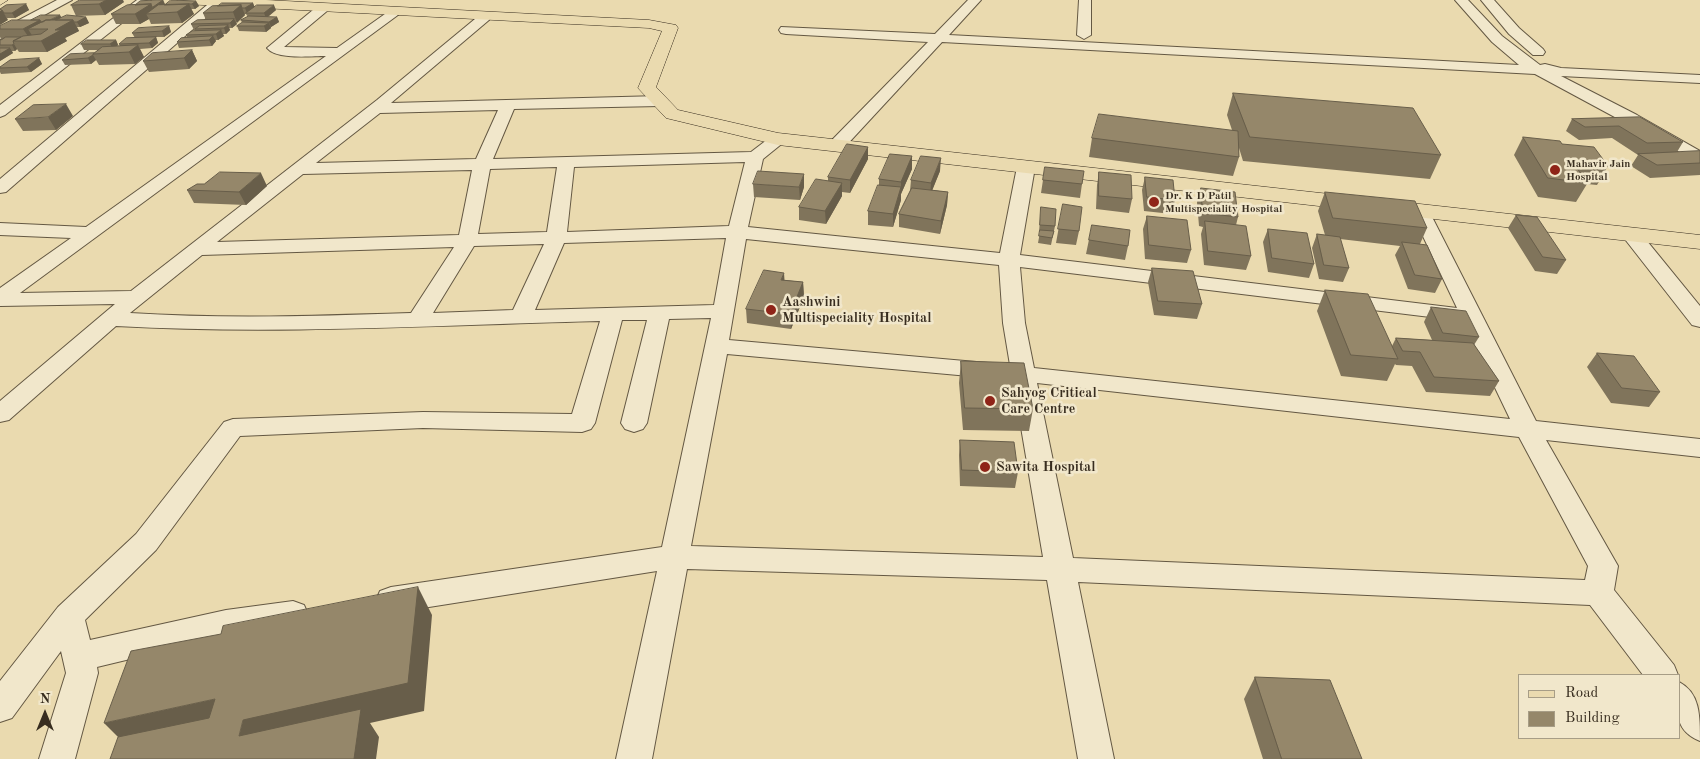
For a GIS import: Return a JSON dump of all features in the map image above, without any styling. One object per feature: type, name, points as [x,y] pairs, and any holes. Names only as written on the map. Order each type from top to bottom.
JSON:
[{"type":"main road","points":[[184,0],[649,24],[671,28],[647,88],[672,114],[778,139],[1700,242]]},
{"type":"street","points":[[0,35],[66,0]]},
{"type":"street","points":[[0,112],[145,0]]},
{"type":"street","points":[[836,146],[946,33],[975,0]]},
{"type":"street","points":[[1084,36],[1085,0]]},
{"type":"street","points":[[1461,0],[1497,39],[1540,66],[1700,158]]},
{"type":"street","points":[[1487,0],[1514,31],[1540,66],[1700,141]]},
{"type":"street","points":[[0,188],[217,3]]},
{"type":"street","points":[[323,8],[281,40],[274,48],[288,52],[341,52]]},
{"type":"street","points":[[0,299],[396,12]]},
{"type":"street","points":[[0,414],[136,297],[376,108],[485,17]]},
{"type":"street","points":[[790,24],[1540,66],[1700,69]]},
{"type":"street","points":[[946,33],[1084,36],[1540,66],[1700,79]]},
{"type":"street","points":[[376,108],[660,101]]},
{"type":"street","points":[[418,319],[467,242],[482,164],[508,105]]},
{"type":"street","points":[[298,170],[755,157],[778,139]]},
{"type":"street","points":[[634,759],[737,232],[755,157]]},
{"type":"street","points":[[521,317],[556,239],[566,163]]},
{"type":"street","points":[[1026,167],[1009,260],[1014,323],[1096,759]]},
{"type":"street","points":[[1420,211],[1528,430],[1603,566],[1598,593],[1661,674]]},
{"type":"street","points":[[0,229],[90,233]]},
{"type":"street","points":[[197,249],[737,232],[1009,260],[1472,316]]},
{"type":"street","points":[[1631,234],[1700,320]]},
{"type":"street","points":[[0,299],[136,297]]},
{"type":"street","points":[[111,319],[181,323],[292,324],[723,311]]},
{"type":"street","points":[[634,423],[659,313]]},
{"type":"street","points":[[0,707],[69,616],[146,542],[233,428],[423,420],[582,423],[594,375],[613,314]]},
{"type":"street","points":[[716,346],[1024,374],[1700,448]]},
{"type":"street","points":[[363,604],[674,558],[1060,569],[1598,593]]},
{"type":"street","points":[[78,657],[226,624],[324,610]]},
{"type":"street","points":[[57,759],[82,673],[69,616]]},
{"type":"street","points":[[1680,698],[1700,725]]},
{"type":"building","points":[[80,0],[106,0],[99,4],[71,5]]},
{"type":"building","points":[[163,0],[153,7],[151,4],[135,5],[140,1]]},
{"type":"building","points":[[171,0],[196,1],[192,4],[165,5]]},
{"type":"building","points":[[222,3],[253,3],[245,8],[242,8],[241,5],[218,6]]},
{"type":"building","points":[[26,4],[12,13],[4,13],[0,10],[6,5]]},
{"type":"building","points":[[151,4],[135,14],[111,14],[127,5]]},
{"type":"building","points":[[189,4],[177,12],[146,14],[158,5]]},
{"type":"building","points":[[241,5],[233,12],[203,13],[212,6]]},
{"type":"building","points":[[257,5],[274,5],[264,13],[246,13]]},
{"type":"building","points":[[41,15],[60,15],[43,22],[31,20]]},
{"type":"building","points":[[67,15],[86,17],[77,22],[73,20],[56,20]]},
{"type":"building","points":[[249,16],[277,17],[269,22],[241,20]]},
{"type":"building","points":[[234,19],[230,23],[191,24],[197,20]]},
{"type":"building","points":[[12,20],[40,20],[23,29],[0,29],[0,26]]},
{"type":"building","points":[[46,20],[73,20],[55,30],[61,30],[41,41],[13,41],[23,36],[41,34],[48,29],[28,29]]},
{"type":"building","points":[[243,22],[269,23],[264,26],[237,26]]},
{"type":"building","points":[[228,25],[224,28],[195,29],[199,26]]},
{"type":"building","points":[[169,26],[162,31],[132,33],[138,28]]},
{"type":"building","points":[[221,30],[216,34],[186,35],[192,31]]},
{"type":"building","points":[[213,36],[209,40],[177,42],[181,38]]},
{"type":"building","points":[[6,37],[21,37],[13,41],[14,44],[12,45],[0,45],[0,41]]},
{"type":"building","points":[[156,37],[149,43],[119,44],[126,38]]},
{"type":"building","points":[[87,40],[116,40],[110,44],[81,44]]},
{"type":"building","points":[[138,45],[129,52],[93,54],[102,47]]},
{"type":"building","points":[[0,48],[10,48],[0,54]]},
{"type":"building","points":[[192,50],[184,58],[143,61],[152,53]]},
{"type":"building","points":[[94,53],[88,58],[62,60],[70,54]]},
{"type":"building","points":[[39,58],[27,67],[0,68],[10,60]]},
{"type":"building","points":[[1233,93],[1413,108],[1441,155],[1250,137]]},
{"type":"building","points":[[66,104],[48,117],[15,119],[33,105]]},
{"type":"building","points":[[1099,114],[1238,131],[1239,157],[1092,138]]},
{"type":"building","points":[[1640,117],[1683,142],[1647,143],[1619,126],[1585,127],[1572,119]]},
{"type":"building","points":[[1523,137],[1594,147],[1608,166],[1573,162],[1587,183],[1548,178]]},
{"type":"building","points":[[847,144],[868,147],[850,180],[828,177]]},
{"type":"building","points":[[1700,151],[1700,163],[1657,165],[1638,154]]},
{"type":"building","points":[[890,154],[912,156],[901,182],[879,179]]},
{"type":"building","points":[[921,156],[941,158],[931,183],[911,180]]},
{"type":"building","points":[[1045,167],[1084,171],[1082,184],[1043,180]]},
{"type":"building","points":[[758,171],[804,174],[799,187],[753,184]]},
{"type":"building","points":[[220,172],[261,173],[239,192],[187,190],[197,184],[204,184]]},
{"type":"building","points":[[1099,172],[1131,175],[1132,199],[1099,196]]},
{"type":"building","points":[[1145,177],[1173,180],[1175,200],[1147,197]]},
{"type":"building","points":[[816,179],[842,183],[825,211],[799,207]]},
{"type":"building","points":[[878,185],[901,187],[893,214],[868,211]]},
{"type":"building","points":[[912,188],[948,192],[941,221],[899,214]]},
{"type":"building","points":[[1201,188],[1235,192],[1238,217],[1203,213]]},
{"type":"building","points":[[1325,192],[1415,201],[1427,228],[1333,218]]},
{"type":"building","points":[[1063,204],[1082,207],[1079,231],[1058,229]]},
{"type":"building","points":[[1041,207],[1056,209],[1055,226],[1040,225]]},
{"type":"building","points":[[1516,215],[1537,217],[1566,260],[1543,257]]},
{"type":"building","points":[[1147,216],[1187,220],[1191,250],[1149,245]]},
{"type":"building","points":[[1205,221],[1246,226],[1251,256],[1208,251]]},
{"type":"building","points":[[1092,225],[1130,230],[1128,246],[1089,240]]},
{"type":"building","points":[[1268,229],[1307,233],[1314,264],[1272,258]]},
{"type":"building","points":[[1040,230],[1054,231],[1052,238],[1039,236]]},
{"type":"building","points":[[1317,234],[1340,237],[1349,268],[1324,265]]},
{"type":"building","points":[[1402,242],[1427,245],[1442,279],[1415,275]]},
{"type":"building","points":[[1152,268],[1193,271],[1202,304],[1158,301]]},
{"type":"building","points":[[764,270],[784,273],[781,280],[803,282],[790,314],[746,309]]},
{"type":"building","points":[[1325,290],[1368,294],[1398,359],[1351,355]]},
{"type":"building","points":[[1431,307],[1466,311],[1479,337],[1443,333]]},
{"type":"building","points":[[1396,338],[1473,343],[1499,381],[1434,377],[1420,352],[1403,351]]},
{"type":"building","points":[[1597,353],[1634,356],[1660,392],[1622,388]]},
{"type":"building","points":[[961,361],[1024,363],[1033,409],[965,408]]},
{"type":"building","points":[[960,440],[1014,442],[1018,472],[962,470]]},
{"type":"building","points":[[418,587],[408,683],[243,720],[239,736],[361,709],[354,759],[110,759],[118,737],[209,718],[215,699],[104,723],[131,651],[221,634],[223,626]]},
{"type":"building","points":[[1255,677],[1330,680],[1362,759],[1282,759]]},
{"type":"place","name":"Mahavir Jain Hospital","points":[[1555,170]]},
{"type":"place","name":"Dr. K D Patil Multispeciality Hospital","points":[[1154,202]]},
{"type":"place","name":"Aashwini Multispeciality Hospital","points":[[771,310]]},
{"type":"place","name":"Sahyog Critical Care Centre","points":[[990,401]]},
{"type":"place","name":"Sawita Hospital","points":[[985,467]]}]
